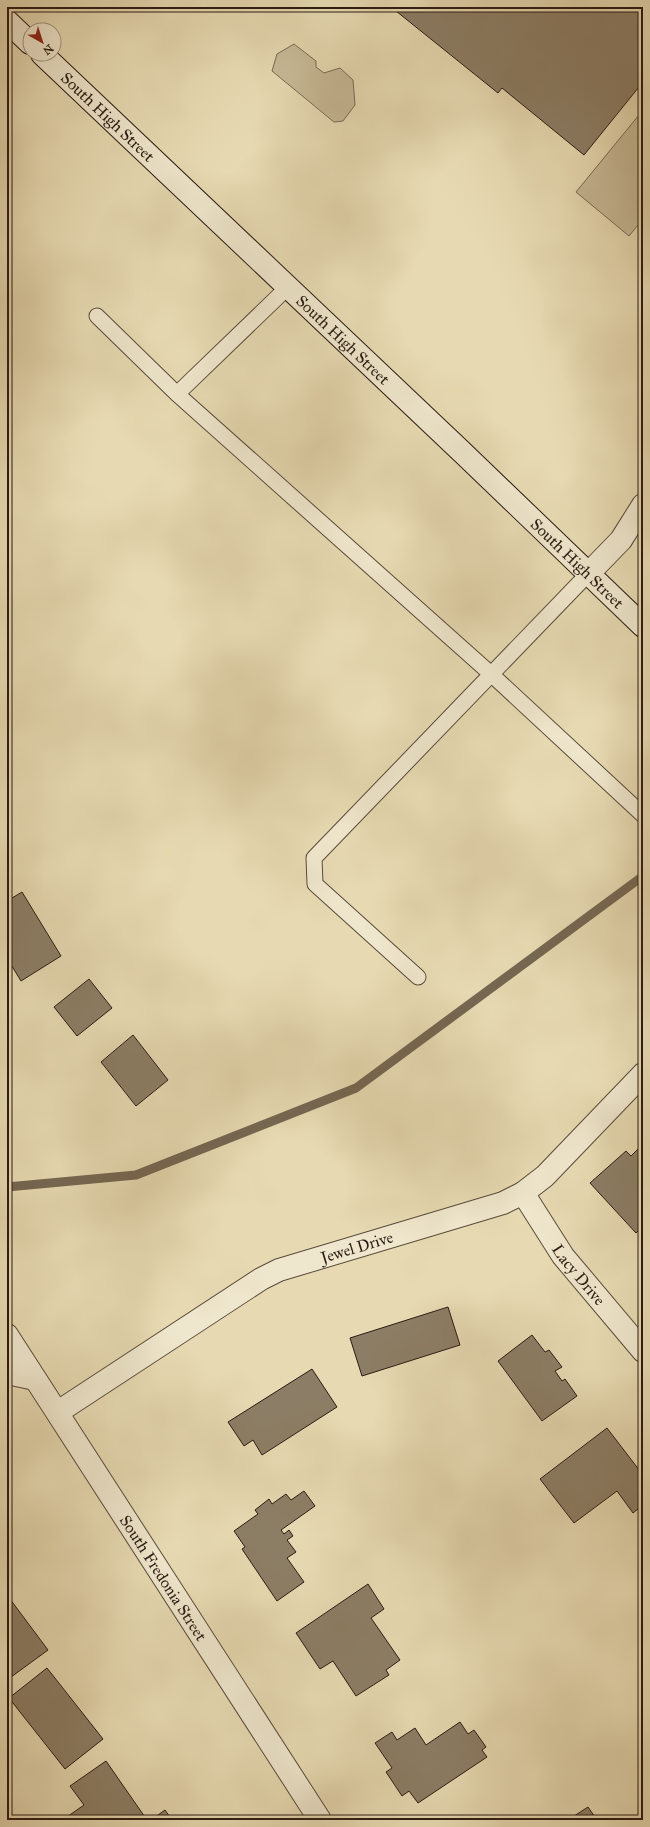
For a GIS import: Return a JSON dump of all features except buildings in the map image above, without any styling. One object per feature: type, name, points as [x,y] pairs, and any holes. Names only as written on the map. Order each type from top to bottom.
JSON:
[{"type":"street","points":[[7,21],[22,35]]},
{"type":"street","name":"South High Street","points":[[50,62],[643,626]]},
{"type":"street","points":[[588,574],[621,540],[643,505]]},
{"type":"street","name":"Jewel Drive","points":[[58,1412],[254,1283],[279,1270],[503,1203],[523,1193],[554,1168],[643,1074]]},
{"type":"street","name":"Lacy Drive","points":[[523,1193],[563,1256],[643,1351]]},
{"type":"street","name":"South Fredonia Street","points":[[7,1335],[320,1820]]},
{"type":"street","points":[[7,1373],[35,1378]]},
{"type":"lane","points":[[177,394],[288,287]]},
{"type":"lane","points":[[97,316],[177,394],[491,674],[643,814]]},
{"type":"lane","points":[[418,977],[315,884],[314,858],[588,574]]},
{"type":"shaded area","points":[[294,44],[316,61],[316,67],[324,73],[340,68],[353,80],[355,105],[343,121],[334,122],[272,71],[277,54]]},
{"type":"shaded area","points":[[639,115],[643,119],[643,219],[629,236],[576,192]]},
{"type":"waterway","points":[[7,1187],[136,1175],[356,1088],[643,876]]}]
